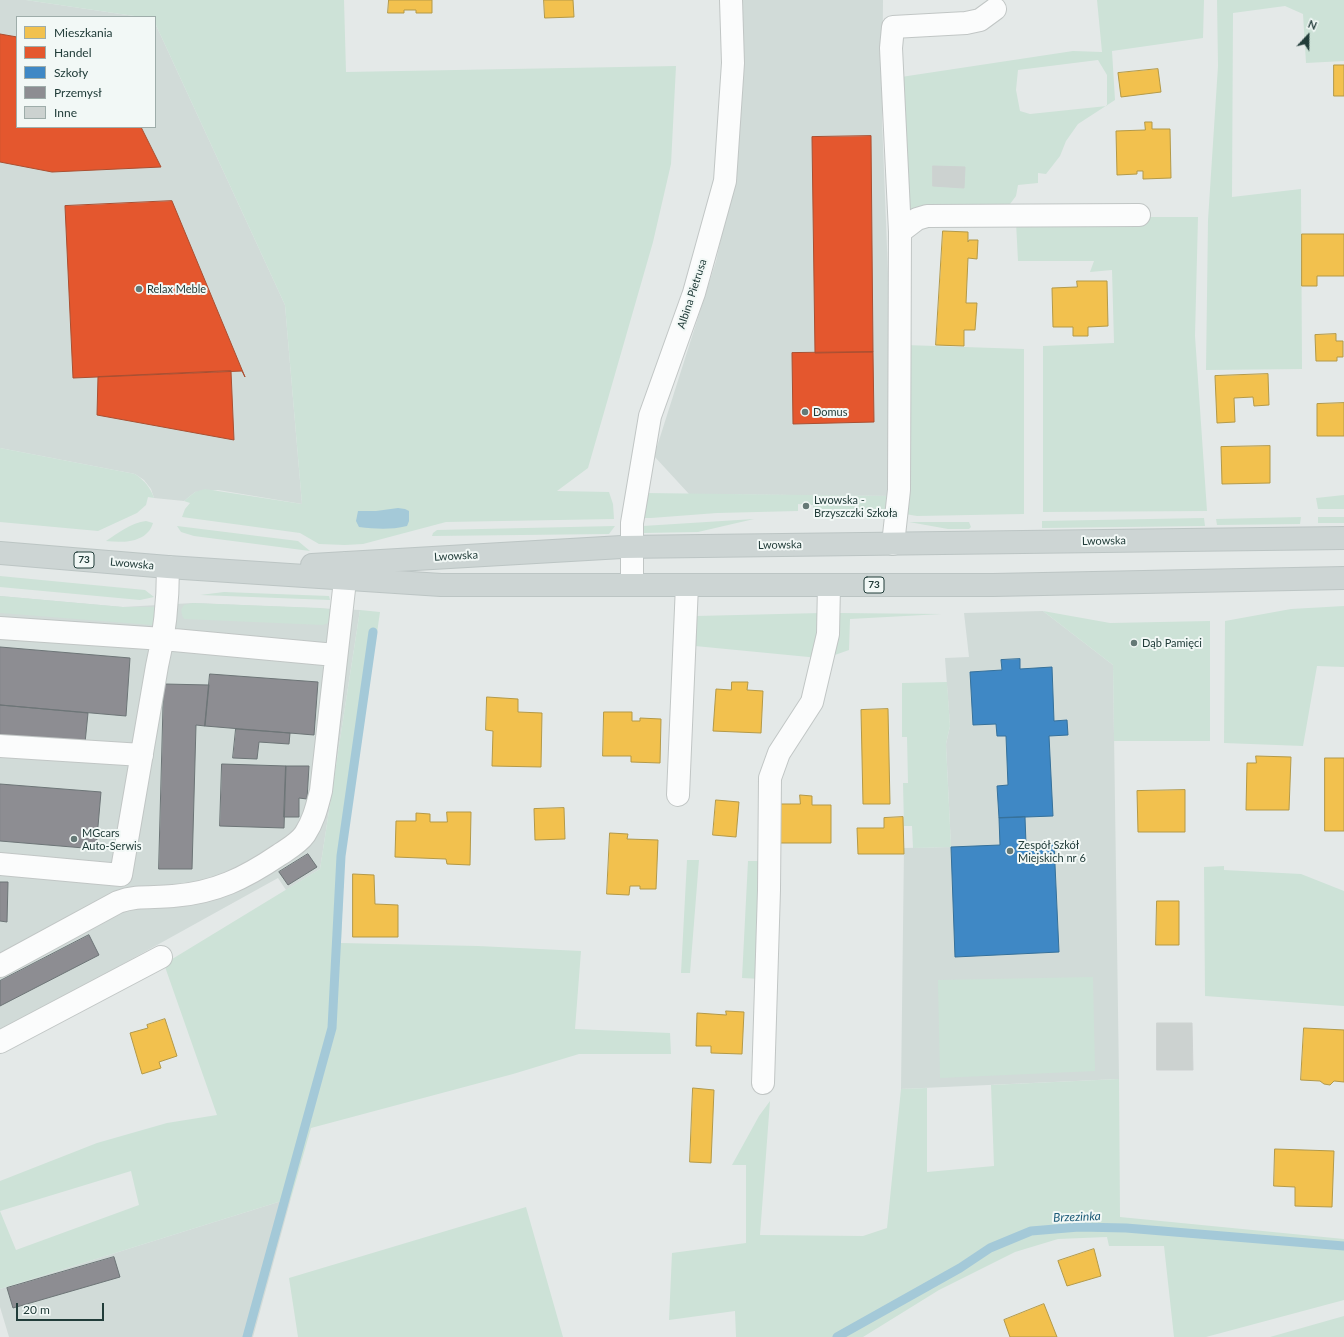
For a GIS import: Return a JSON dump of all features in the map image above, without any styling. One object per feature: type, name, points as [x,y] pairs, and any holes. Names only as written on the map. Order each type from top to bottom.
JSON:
[{"type":"main road","name":"Lwowska","points":[[0,553],[217,570],[346,571],[631,547],[1344,538]]},
{"type":"main road","name":"Lwowska","points":[[346,571],[441,585],[993,585],[1344,578]]},
{"type":"street","name":"Albina Pietrusa","points":[[632,585],[632,523],[650,416],[694,293],[725,181],[733,63],[732,0]]},
{"type":"street","points":[[893,544],[898,490],[900,232],[891,48],[893,27],[966,23],[980,20],[995,9]]},
{"type":"street","points":[[900,232],[917,219],[927,216],[1139,215]]},
{"type":"street","points":[[118,902],[121,874],[163,639],[168,601],[168,567]]},
{"type":"street","points":[[0,966],[118,902],[132,897],[172,896],[223,887],[260,868],[296,844],[304,834],[314,816],[321,791],[335,655],[346,571]]},
{"type":"street","points":[[678,795],[687,585]]},
{"type":"street","points":[[763,1083],[769,890],[770,778],[780,753],[812,702],[828,634],[829,585]]},
{"type":"street","points":[[0,628],[163,639],[335,655]]},
{"type":"street","points":[[0,746],[142,756]]},
{"type":"street","points":[[0,864],[121,874]]},
{"type":"street","points":[[0,1042],[161,956]]},
{"type":"shaded area","points":[[0,0],[26,0],[134,16],[16,16],[16,128],[156,128],[156,25],[285,305],[302,504],[218,490],[195,492],[184,501],[154,498],[151,489],[144,480],[135,474],[0,448]]},
{"type":"shaded area","points":[[740,0],[883,0],[882,120],[888,273],[892,496],[689,494],[654,456],[716,261],[736,171]]},
{"type":"shaded area","points":[[0,596],[123,607],[193,603],[360,610],[320,869],[286,890],[278,878],[0,1032]]},
{"type":"shaded area","name":"Zespół Szkół Miejskich nr 6","points":[[1043,611],[1113,665],[1119,1079],[901,1089],[904,848],[951,847],[946,744],[950,726],[945,658],[969,657],[964,613]]},
{"type":"shaded area","points":[[291,1198],[253,1337],[9,1337],[0,1307],[0,1289]]},
{"type":"green space","points":[[26,0],[344,0],[346,72],[676,66],[671,164],[653,242],[588,468],[557,491],[609,492],[613,504],[614,519],[446,522],[363,544],[345,545],[319,544],[300,533],[182,517],[185,509],[190,503],[184,501],[195,492],[205,489],[302,504],[285,305],[156,25],[156,16],[134,16]]},
{"type":"green space","points":[[1097,0],[1204,0],[1203,38],[1112,51],[1115,100],[1107,105],[1107,75],[1098,60],[1018,70],[1016,90],[1020,111],[1030,114],[1106,106],[1078,124],[1066,141],[1060,156],[1046,174],[1038,173],[1038,183],[1018,185],[1016,196],[1007,208],[908,218],[901,77],[1073,51],[1102,52]]},
{"type":"green space","points":[[1217,0],[1344,0],[1344,61],[1306,63],[1303,14],[1285,6],[1233,13],[1232,197],[1301,189],[1302,369],[1206,370],[1208,220],[1218,66]]},
{"type":"green space","points":[[1145,217],[1198,217],[1195,336],[1207,511],[1043,512],[1043,346],[1114,343],[1112,270],[1090,272],[1094,261],[1018,261],[1016,222]]},
{"type":"green space","points":[[905,345],[1024,349],[1024,514],[917,516],[905,514]]},
{"type":"green space","points":[[0,448],[135,474],[147,484],[154,498],[148,497],[146,505],[137,513],[98,531],[0,522]]},
{"type":"green space","points":[[645,493],[892,496],[891,504],[886,510],[813,510],[813,505],[798,504],[798,511],[717,513],[643,518]]},
{"type":"green space","points":[[1344,495],[1344,509],[1318,509],[1316,498]]},
{"type":"green space","points":[[1301,517],[1300,524],[1217,525],[1216,519]]},
{"type":"green space","points":[[1318,517],[1344,517],[1344,523],[1318,523]]},
{"type":"green space","points":[[1204,518],[1205,526],[1042,528],[1042,521]]},
{"type":"green space","points":[[754,519],[698,532],[643,533],[643,526]]},
{"type":"green space","points":[[146,521],[153,523],[146,535],[140,538],[120,542],[106,541],[130,526]]},
{"type":"green space","points":[[909,522],[969,522],[971,527],[969,529],[948,529]]},
{"type":"green space","points":[[177,526],[298,541],[310,551],[194,536],[181,532]]},
{"type":"green space","points":[[615,526],[609,534],[432,536],[437,530]]},
{"type":"green space","points":[[0,576],[145,590],[154,597],[140,600],[0,587]]},
{"type":"green space","points":[[224,592],[329,596],[330,600],[200,595]]},
{"type":"green space","points":[[0,596],[123,607],[154,607],[158,614],[152,625],[0,613]]},
{"type":"green space","points":[[193,603],[320,608],[328,609],[332,612],[328,623],[323,625],[184,619],[181,612],[182,608],[184,605]]},
{"type":"green space","points":[[1344,606],[1344,667],[1317,666],[1303,746],[1224,743],[1225,621],[1291,609]]},
{"type":"green space","points":[[360,610],[380,612],[344,862],[341,943],[478,946],[581,951],[575,1029],[670,1033],[671,1054],[579,1054],[513,1074],[311,1128],[291,1198],[0,1289],[0,1211],[0,1181],[97,1143],[167,1123],[217,1115],[164,964],[320,869]],"holes":[[[131,1171],[139,1205],[16,1250],[0,1211]]]},
{"type":"green space","points":[[1043,611],[1110,623],[1210,621],[1210,741],[1114,741],[1113,665]]},
{"type":"green space","points":[[821,613],[819,658],[695,646],[696,616]]},
{"type":"green space","points":[[839,613],[942,614],[850,619],[849,650],[832,656]]},
{"type":"green space","points":[[947,682],[950,726],[946,744],[951,847],[913,848],[912,826],[904,826],[903,783],[908,783],[907,737],[902,737],[902,683]]},
{"type":"green space","points":[[687,860],[699,860],[690,973],[681,973]]},
{"type":"green space","points":[[748,861],[763,861],[761,979],[742,978]]},
{"type":"green space","points":[[1224,866],[1224,870],[1301,874],[1344,891],[1344,1006],[1205,996],[1204,867]]},
{"type":"green space","points":[[1093,977],[1095,1071],[940,1078],[938,980]]},
{"type":"green space","points":[[1119,1079],[1120,1217],[1344,1239],[1344,1300],[1206,1337],[1174,1337],[1164,1246],[1109,1246],[1107,1237],[1058,1239],[1015,1252],[939,1290],[863,1337],[736,1337],[735,1311],[669,1320],[672,1253],[746,1243],[746,1165],[732,1165],[759,1116],[770,1101],[760,1235],[863,1236],[887,1228],[901,1089],[927,1088],[927,1172],[994,1166],[991,1085]]},
{"type":"green space","points":[[526,1207],[563,1337],[298,1337],[289,1278]]},
{"type":"green space","points":[[1344,1316],[1344,1337],[1270,1337]]},
{"type":"water","points":[[398,508],[409,511],[409,521],[407,526],[389,529],[365,528],[359,527],[356,521],[358,511],[376,511]]},
{"type":"building: Mieszkania","points":[[389,0],[432,0],[432,13],[416,13],[416,10],[404,10],[404,13],[388,13]]},
{"type":"building: Mieszkania","points":[[544,0],[573,0],[574,17],[545,18]]},
{"type":"building: Mieszkania","points":[[1334,65],[1344,65],[1344,96],[1334,96]]},
{"type":"building: Mieszkania","points":[[1158,69],[1161,92],[1121,97],[1118,73]]},
{"type":"building: Mieszkania","points":[[1145,122],[1152,122],[1152,129],[1170,129],[1171,178],[1143,179],[1143,171],[1137,171],[1137,174],[1117,175],[1116,131],[1145,130]]},
{"type":"building: Mieszkania","points":[[943,231],[968,232],[968,242],[969,240],[978,240],[977,259],[968,258],[966,303],[977,303],[975,330],[964,330],[964,346],[936,345]]},
{"type":"building: Mieszkania","points":[[1302,234],[1344,234],[1344,276],[1317,276],[1317,286],[1302,286]]},
{"type":"building: Mieszkania","points":[[1077,281],[1107,281],[1108,326],[1088,327],[1088,336],[1073,336],[1073,327],[1053,327],[1052,288],[1077,287]]},
{"type":"building: Mieszkania","points":[[1336,334],[1336,341],[1343,341],[1343,357],[1337,357],[1337,361],[1316,361],[1315,335]]},
{"type":"building: Mieszkania","points":[[1268,374],[1269,405],[1254,406],[1253,397],[1234,398],[1235,422],[1217,423],[1215,376]]},
{"type":"building: Mieszkania","points":[[1344,403],[1344,436],[1317,436],[1317,404]]},
{"type":"building: Mieszkania","points":[[1270,446],[1270,483],[1222,484],[1221,447]]},
{"type":"building: Mieszkania","points":[[732,682],[748,682],[747,690],[763,691],[761,733],[713,731],[716,689],[731,690]]},
{"type":"building: Mieszkania","points":[[487,697],[518,699],[518,712],[542,713],[541,767],[492,766],[493,731],[486,730]]},
{"type":"building: Mieszkania","points":[[888,709],[890,804],[863,804],[861,710]]},
{"type":"building: Mieszkania","points":[[604,712],[632,712],[632,721],[640,721],[640,718],[661,719],[660,763],[631,762],[631,756],[603,756]]},
{"type":"building: Mieszkania","points":[[1256,756],[1291,757],[1289,810],[1246,810],[1247,763],[1256,763]]},
{"type":"building: Mieszkania","points":[[1325,758],[1344,758],[1344,831],[1325,831]]},
{"type":"building: Mieszkania","points":[[1185,790],[1185,832],[1138,832],[1137,791]]},
{"type":"building: Mieszkania","points":[[800,795],[812,796],[812,805],[831,805],[831,843],[778,843],[779,804],[800,804]]},
{"type":"building: Mieszkania","points":[[716,800],[739,802],[736,837],[713,835]]},
{"type":"building: Mieszkania","points":[[564,808],[565,839],[535,840],[534,809]]},
{"type":"building: Mieszkania","points":[[447,812],[471,812],[470,865],[447,864],[446,859],[395,857],[396,821],[416,821],[416,813],[430,814],[430,822],[447,822]]},
{"type":"building: Mieszkania","points":[[903,817],[904,854],[858,854],[857,828],[884,828],[884,818]]},
{"type":"building: Mieszkania","points":[[610,833],[628,834],[627,839],[658,840],[656,889],[640,889],[640,886],[630,886],[629,895],[607,894]]},
{"type":"building: Mieszkania","points":[[353,874],[374,875],[375,904],[398,905],[398,937],[353,937]]},
{"type":"building: Mieszkania","points":[[1157,901],[1179,901],[1179,945],[1156,945]]},
{"type":"building: Mieszkania","points":[[726,1011],[744,1012],[742,1054],[711,1053],[711,1046],[696,1046],[697,1013],[726,1015]]},
{"type":"building: Mieszkania","points":[[165,1019],[177,1056],[159,1062],[161,1068],[142,1074],[130,1033],[148,1028],[147,1025]]},
{"type":"building: Mieszkania","points":[[1304,1028],[1344,1030],[1344,1082],[1334,1081],[1330,1085],[1324,1084],[1320,1081],[1301,1080]]},
{"type":"building: Mieszkania","points":[[693,1088],[714,1090],[711,1163],[690,1162]]},
{"type":"building: Mieszkania","points":[[1275,1149],[1334,1151],[1332,1207],[1295,1206],[1295,1187],[1274,1186]]},
{"type":"building: Mieszkania","points":[[1094,1249],[1101,1276],[1067,1286],[1058,1261]]},
{"type":"building: Mieszkania","points":[[1044,1304],[1057,1337],[1010,1337],[1004,1320]]},
{"type":"building: Handel","points":[[0,34],[16,37],[16,128],[142,128],[161,167],[52,172],[0,162]]},
{"type":"building: Handel","points":[[871,136],[873,352],[815,353],[812,137]]},
{"type":"building: Handel","name":"Relax Meble","points":[[172,201],[245,377],[242,371],[73,378],[65,206]]},
{"type":"building: Handel","points":[[873,352],[874,422],[793,424],[792,353]]},
{"type":"building: Handel","points":[[231,371],[234,440],[97,415],[98,377]]},
{"type":"building: Szkoły","points":[[1020,659],[1020,669],[1052,667],[1054,721],[1067,720],[1068,735],[1049,736],[1053,816],[999,818],[997,786],[1008,785],[1006,736],[997,736],[996,724],[973,725],[970,672],[1002,670],[1001,660]]},
{"type":"building: Szkoły","points":[[1025,817],[1026,844],[1054,843],[1059,952],[955,957],[951,847],[1000,845],[999,818]]},
{"type":"building: Przemysł","points":[[0,647],[130,658],[126,716],[0,705]]},
{"type":"building: Przemysł","points":[[210,674],[318,682],[314,735],[205,726]]},
{"type":"building: Przemysł","points":[[164,684],[209,685],[205,726],[196,725],[192,869],[159,869]]},
{"type":"building: Przemysł","points":[[0,705],[88,713],[85,743],[0,736]]},
{"type":"building: Przemysł","points":[[236,729],[290,733],[289,744],[259,742],[257,759],[233,758]]},
{"type":"building: Przemysł","points":[[222,764],[286,766],[284,828],[220,826]]},
{"type":"building: Przemysł","points":[[286,766],[309,766],[307,799],[299,798],[299,817],[284,817]]},
{"type":"building: Przemysł","points":[[0,784],[101,792],[96,849],[0,841]]},
{"type":"building: Przemysł","points":[[308,854],[317,867],[288,885],[279,872]]},
{"type":"building: Przemysł","points":[[0,882],[8,882],[7,922],[0,921]]},
{"type":"building: Przemysł","points":[[89,935],[99,955],[0,1006],[0,981]]},
{"type":"building: Przemysł","points":[[114,1257],[120,1277],[13,1308],[7,1288]]},
{"type":"building: Inne","points":[[933,166],[965,167],[964,188],[933,186]]},
{"type":"building: Inne","points":[[1157,1023],[1192,1023],[1193,1070],[1157,1070]]},
{"type":"waterway","points":[[247,1337],[332,1028],[341,856],[373,632]]},
{"type":"waterway","name":"Brzezinka","points":[[837,1337],[960,1268],[990,1248],[1031,1231],[1079,1227],[1126,1228],[1344,1246]]},
{"type":"place","name":"Relax Meble","points":[[139,289]]},
{"type":"place","name":"Domus","points":[[805,412]]},
{"type":"place","name":"Lwowska - Brzyszczki Szkoła","points":[[806,506]]},
{"type":"place","name":"Dąb Pamięci","points":[[1134,643]]},
{"type":"place","name":"MGcars Auto-Serwis","points":[[74,839]]},
{"type":"place","name":"Zespół Szkół Miejskich nr 6","points":[[1010,851]]}]
